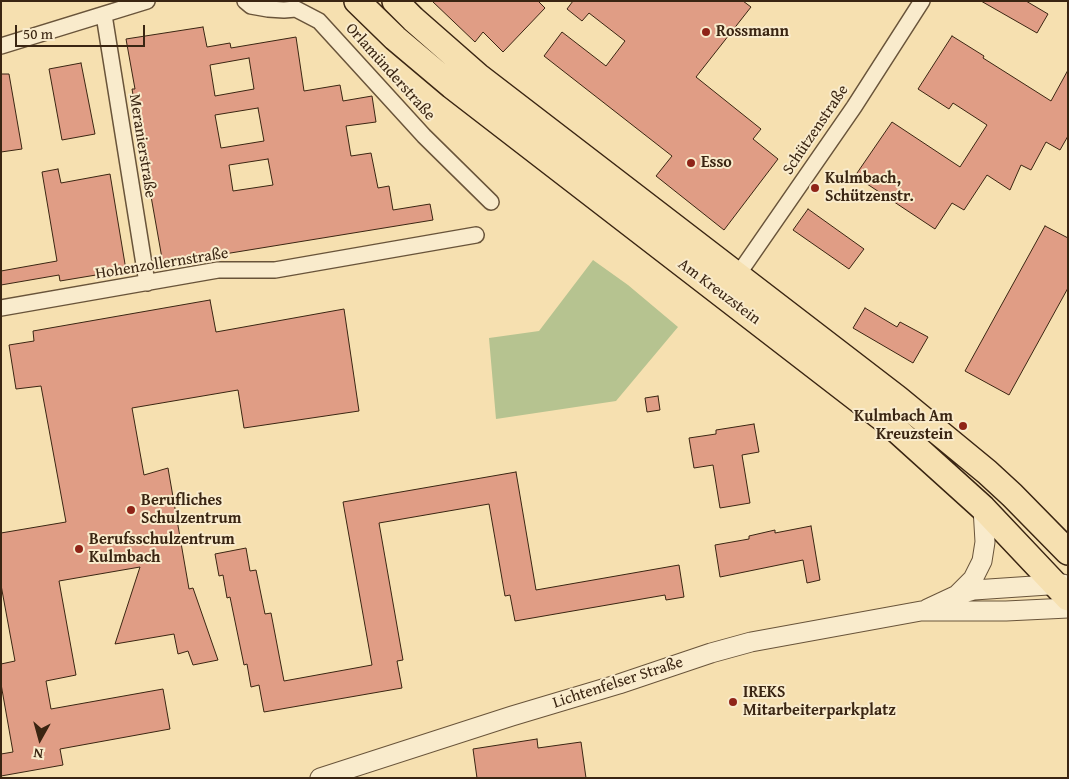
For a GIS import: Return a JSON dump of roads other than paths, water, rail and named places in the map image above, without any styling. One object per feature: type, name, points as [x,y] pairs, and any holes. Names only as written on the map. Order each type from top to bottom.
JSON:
[{"type":"main road","name":"Am Kreuzstein","points":[[357,1],[395,38],[452,86],[890,424],[983,508],[1064,589]]},
{"type":"main road","name":"Am Kreuzstein","points":[[395,1],[478,76],[897,398],[987,472],[1068,552]]},
{"type":"street","points":[[1,46],[147,1]]},
{"type":"street","name":"Orlamünderstraße","points":[[245,1],[252,6],[268,9],[284,10],[296,8],[319,21],[419,131],[491,202]]},
{"type":"street","name":"Schützenstraße","points":[[737,276],[854,106],[922,1]]},
{"type":"street","name":"Meranierstraße","points":[[104,15],[147,283]]},
{"type":"street","name":"Hohenzollernstraße","points":[[1,308],[218,270],[275,270],[476,235]]},
{"type":"street","points":[[957,595],[973,579],[982,561],[985,542],[983,508]]},
{"type":"street","name":"Lichtenfelser Straße","points":[[921,611],[957,595],[974,590],[1064,589]]},
{"type":"street","name":"Lichtenfelser Straße","points":[[320,778],[512,716],[619,684],[711,653],[751,642],[921,611],[1006,611],[1068,608]]},
{"type":"place","name":"Rossmann","points":[[706,32]]},
{"type":"place","name":"Esso","points":[[691,163]]},
{"type":"place","name":"Kulmbach, Schützenstr.","points":[[815,188]]},
{"type":"place","name":"Kulmbach Am Kreuzstein","points":[[963,426]]},
{"type":"place","name":"Berufliches Schulzentrum","points":[[131,510]]},
{"type":"place","name":"Berufsschulzentrum Kulmbach","points":[[79,549]]},
{"type":"place","name":"IREKS Mitarbeiterparkplatz","points":[[733,702]]}]
